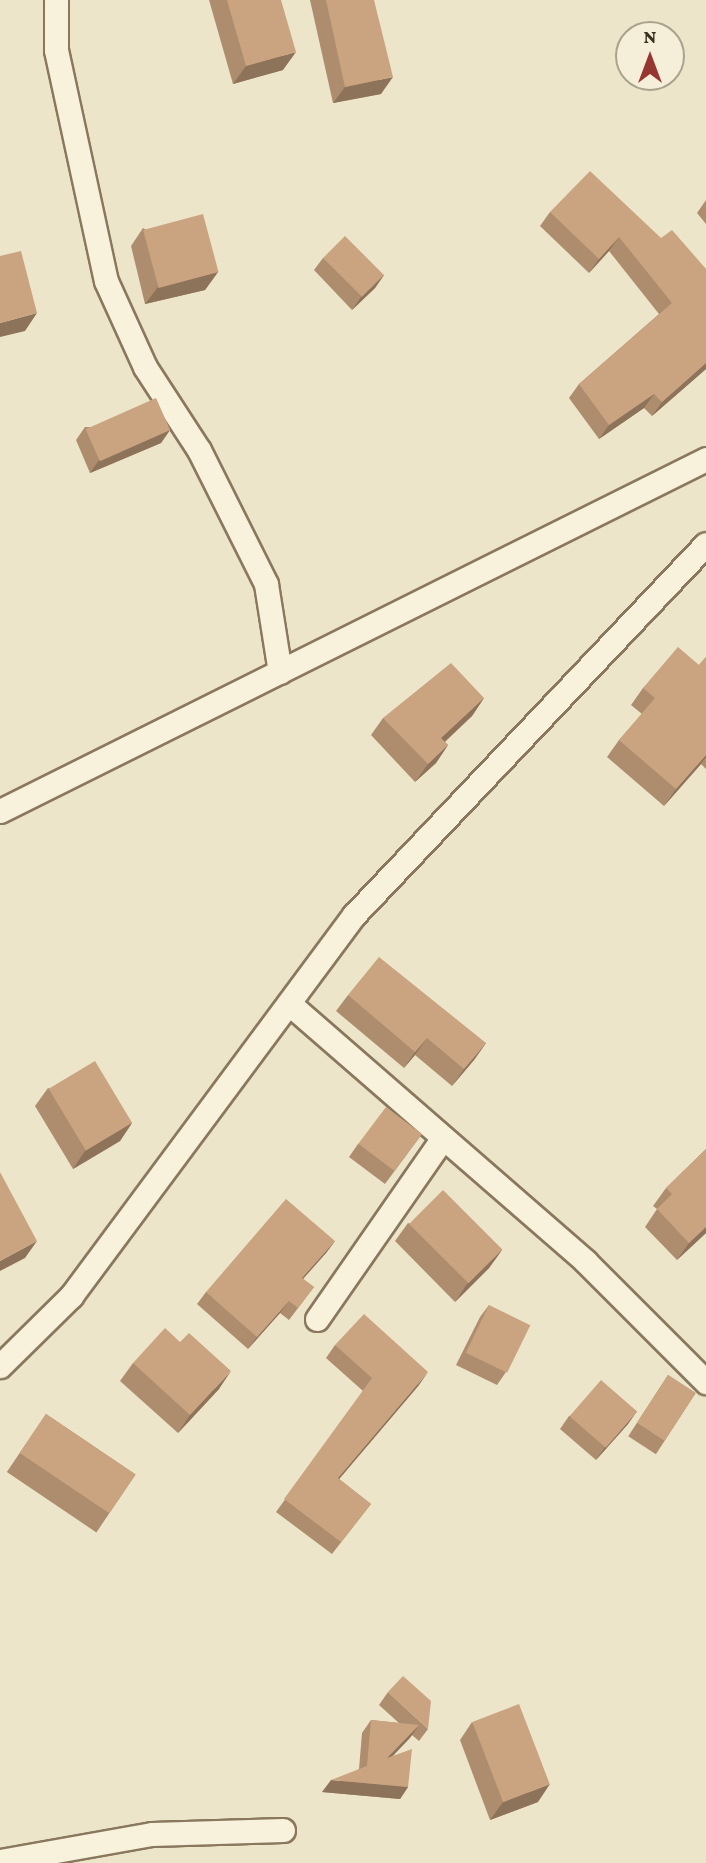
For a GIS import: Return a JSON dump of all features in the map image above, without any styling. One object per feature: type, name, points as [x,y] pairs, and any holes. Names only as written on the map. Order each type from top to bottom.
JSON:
[{"type":"street","points":[[56,0],[56,50],[106,281],[145,368],[199,450],[266,584],[280,672]]},
{"type":"street","points":[[0,811],[706,459]]},
{"type":"street","points":[[0,1366],[71,1296],[292,1006],[354,915],[706,544]]},
{"type":"street","points":[[292,1006],[586,1262],[706,1382]]},
{"type":"street","points":[[317,1319],[442,1139]]},
{"type":"street","points":[[0,1861],[152,1834],[283,1830]]},
{"type":"building","points":[[227,0],[281,0],[296,52],[246,66]]},
{"type":"building","points":[[326,0],[374,0],[393,77],[345,87]]},
{"type":"building","points":[[590,171],[661,238],[672,230],[706,269],[706,363],[662,402],[654,394],[609,425],[579,384],[672,303],[619,237],[599,259],[550,212]]},
{"type":"building","points":[[203,214],[219,272],[159,288],[143,230]]},
{"type":"building","points":[[345,236],[384,275],[362,297],[323,258]]},
{"type":"building","points":[[21,251],[37,313],[0,323],[0,256]]},
{"type":"building","points":[[156,398],[170,430],[100,461],[86,429]]},
{"type":"building","points":[[678,647],[699,665],[706,657],[706,755],[676,789],[619,740],[655,698],[643,688]]},
{"type":"building","points":[[451,663],[484,698],[441,738],[448,745],[428,764],[383,718]]},
{"type":"building","points":[[379,957],[486,1043],[464,1069],[427,1038],[415,1052],[348,995]]},
{"type":"building","points":[[95,1061],[132,1123],[86,1151],[49,1089]]},
{"type":"building","points":[[386,1107],[422,1134],[394,1171],[358,1144]]},
{"type":"building","points":[[706,1149],[706,1227],[689,1243],[657,1209],[672,1194],[666,1188]]},
{"type":"building","points":[[0,1172],[37,1241],[0,1261]]},
{"type":"building","points":[[443,1190],[502,1249],[468,1283],[409,1224]]},
{"type":"building","points":[[286,1199],[335,1241],[302,1278],[314,1287],[298,1308],[289,1301],[257,1337],[206,1292]]},
{"type":"building","points":[[489,1305],[530,1325],[507,1373],[466,1353]]},
{"type":"building","points":[[364,1314],[428,1372],[338,1478],[371,1504],[341,1542],[284,1499],[372,1378],[335,1345]]},
{"type":"building","points":[[165,1328],[180,1342],[189,1333],[231,1371],[190,1415],[133,1363]]},
{"type":"building","points":[[668,1375],[696,1393],[665,1441],[637,1423]]},
{"type":"building","points":[[601,1380],[637,1411],[606,1448],[570,1416]]},
{"type":"building","points":[[46,1414],[136,1474],[109,1513],[20,1453]]},
{"type":"building","points":[[403,1676],[431,1701],[428,1729],[388,1692]]},
{"type":"building","points":[[519,1704],[550,1784],[503,1802],[472,1722]]},
{"type":"building","points":[[371,1720],[419,1725],[387,1758],[412,1749],[408,1787],[331,1780],[367,1766]]}]
